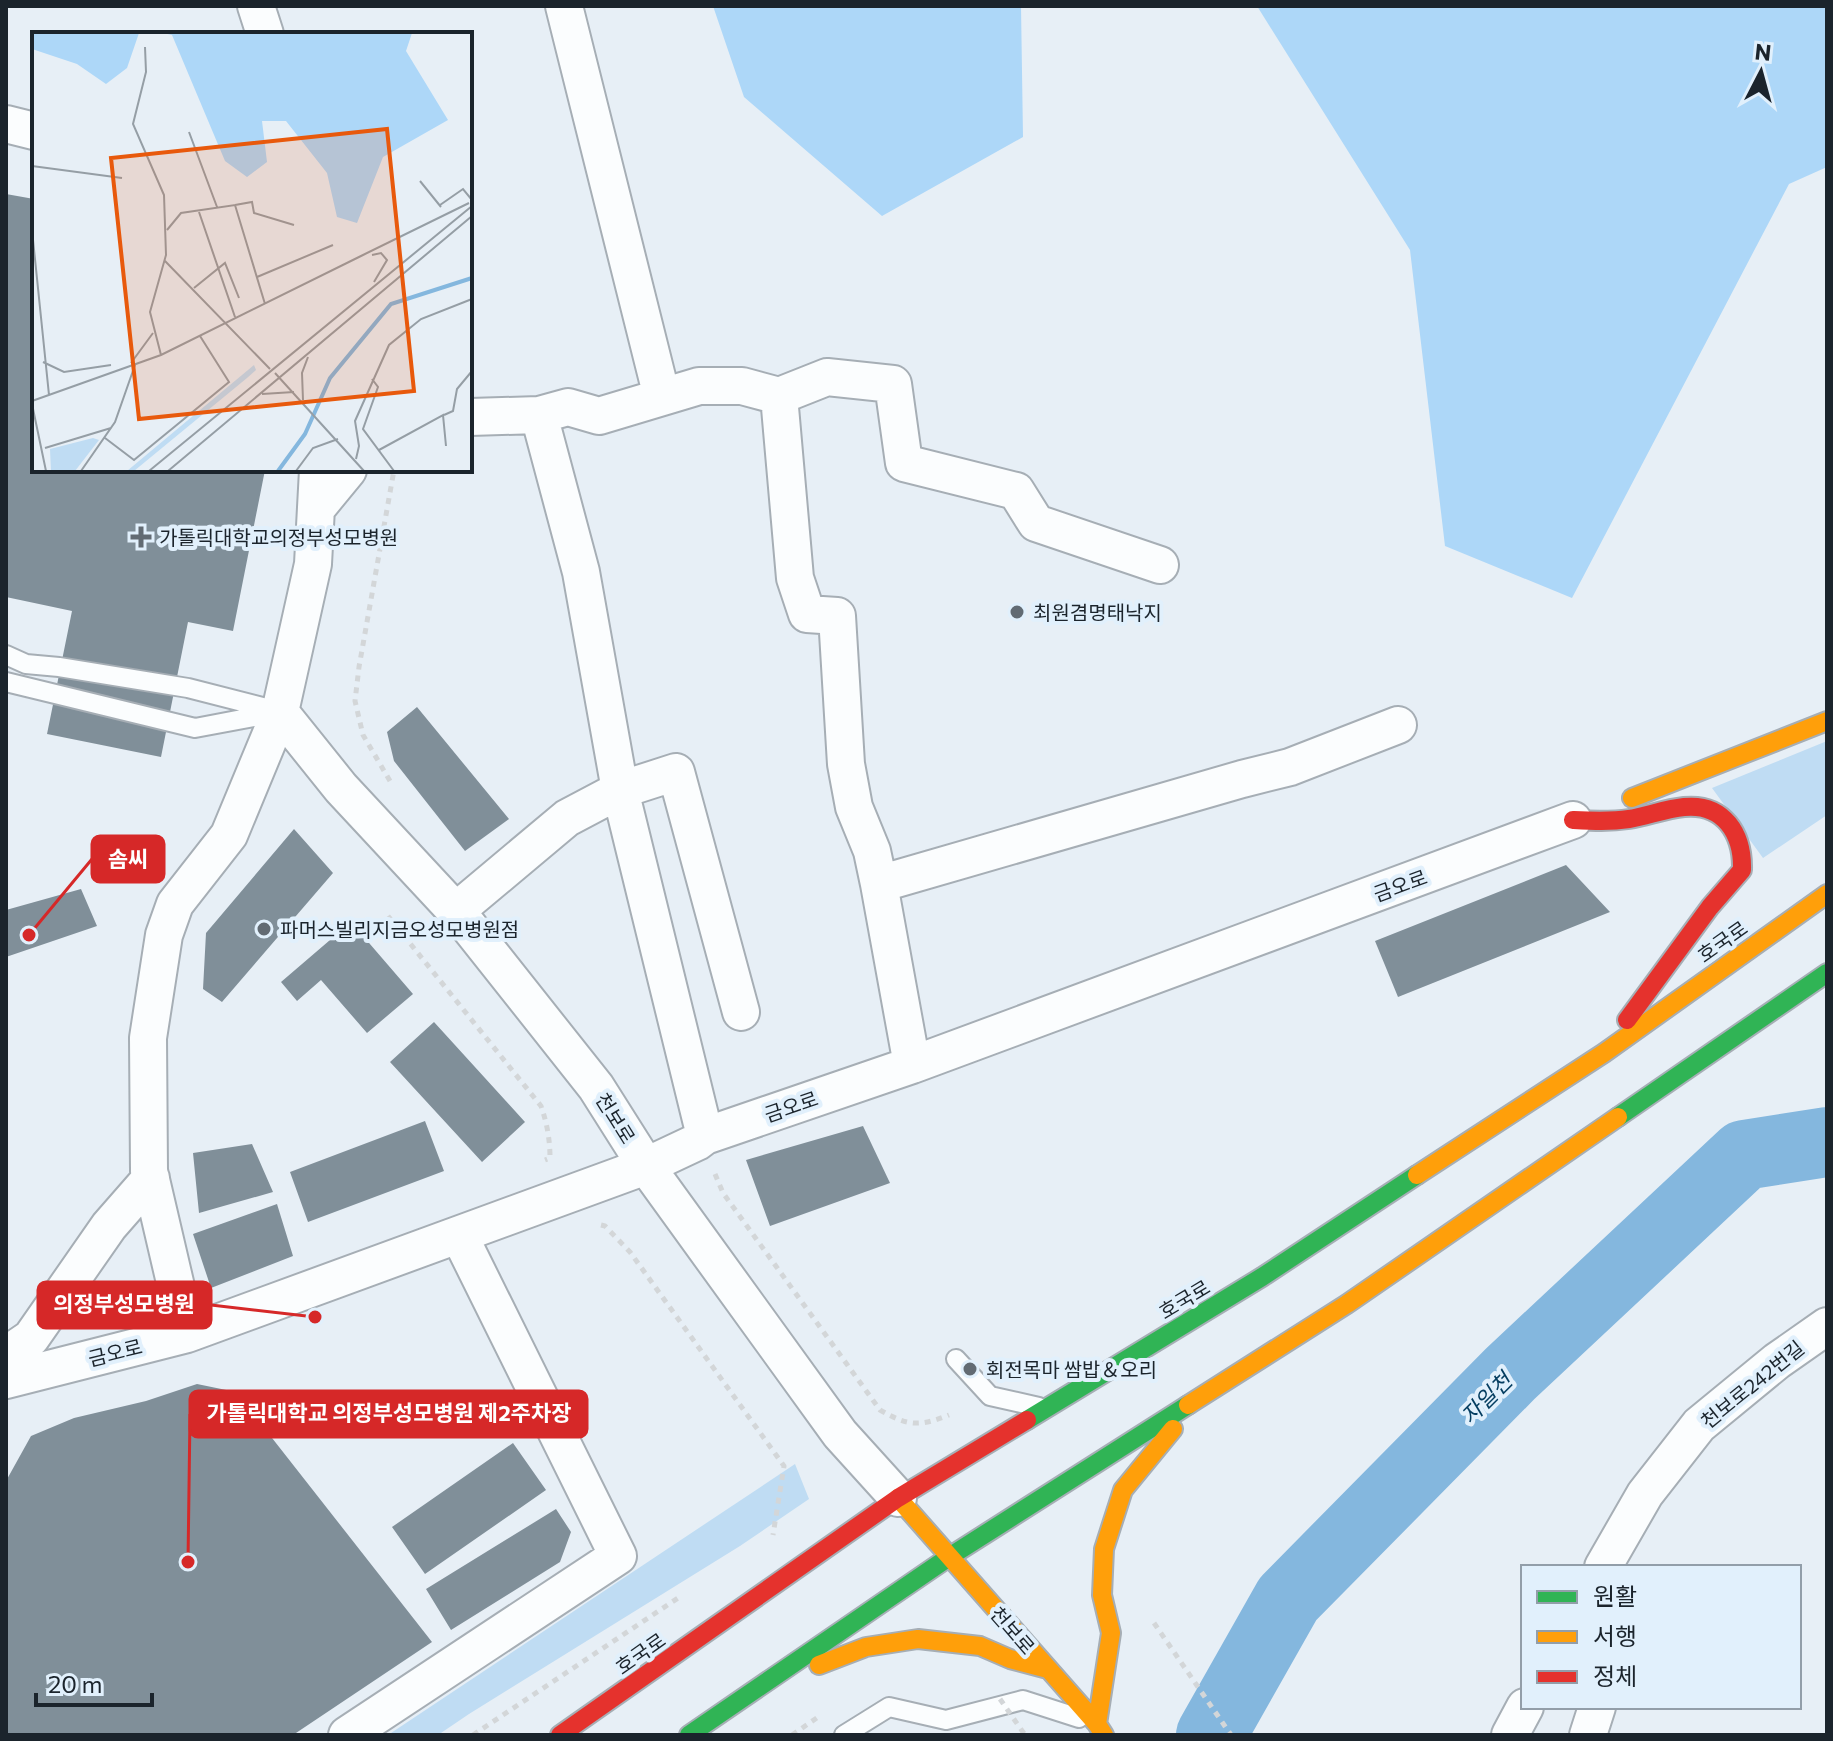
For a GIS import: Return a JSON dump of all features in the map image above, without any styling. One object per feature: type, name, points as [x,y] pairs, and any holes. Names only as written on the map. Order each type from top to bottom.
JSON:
[{"type":"main road","points":[[1573,820],[1827,721]]},
{"type":"main road","points":[[1573,820],[1612,821],[1686,807],[1699,808],[1711,811],[1732,825],[1742,848],[1742,870],[1710,907],[1604,1053]]},
{"type":"main road","name":"호국로","points":[[560,1735],[898,1498],[1262,1277],[1604,1053],[1827,894]]},
{"type":"main road","points":[[689,1735],[949,1557],[1347,1304],[1827,973]]},
{"type":"main road","points":[[1100,1729],[1111,1633],[1102,1595],[1104,1549],[1123,1490],[1171,1431],[1218,1386]]},
{"type":"main road","name":"천보로","points":[[898,1498],[1100,1729]]},
{"type":"main road","points":[[761,1686],[866,1647],[918,1639],[980,1646],[1010,1659],[1048,1669]]},
{"type":"street","points":[[256,6],[264,32]]},
{"type":"street","points":[[564,6],[662,397]]},
{"type":"street","points":[[6,124],[32,130]]},
{"type":"street","points":[[472,417],[539,415],[568,407],[599,416],[699,386],[742,386],[779,396],[827,377],[893,384],[904,463],[1016,491],[1036,523],[1160,565]]},
{"type":"street","points":[[779,396],[795,578],[807,614],[837,616],[846,764],[854,807],[872,851],[912,1065]]},
{"type":"street","points":[[539,415],[581,572],[620,790],[705,1136]]},
{"type":"street","points":[[187,1334],[151,1178],[148,1038],[164,935],[175,904],[229,835],[280,712],[313,564],[318,472]]},
{"type":"street","points":[[316,509],[346,472]]},
{"type":"street","name":"천보로","points":[[280,712],[341,788],[456,911],[596,1087],[646,1166],[840,1434],[898,1498]]},
{"type":"street","points":[[879,884],[1290,767],[1398,725]]},
{"type":"street","points":[[456,911],[567,818],[620,790],[676,772],[741,1012]]},
{"type":"street","name":"금오로","points":[[7,1378],[187,1334],[646,1166],[705,1136],[912,1065],[1573,820]]},
{"type":"street","points":[[7,1378],[109,1226],[151,1178]]},
{"type":"street","points":[[347,1735],[618,1556],[459,1235]]},
{"type":"street","name":"천보로242번길","points":[[1604,1565],[1645,1494],[1699,1425],[1777,1361],[1827,1326]]},
{"type":"street","points":[[1510,1735],[1524,1709]]},
{"type":"street","points":[[1588,1735],[1596,1709]]},
{"type":"lane","points":[[6,655],[26,664],[188,688],[280,712]]},
{"type":"lane","points":[[6,682],[195,728],[280,712]]},
{"type":"lane","points":[[956,1359],[990,1396],[1045,1409]]},
{"type":"lane","points":[[844,1735],[889,1707],[946,1720],[1023,1700],[1100,1729]]},
{"type":"path","points":[[394,472],[355,701],[363,735],[395,790]]},
{"type":"path","points":[[388,916],[541,1106],[547,1123],[550,1158],[536,1164]]},
{"type":"path","points":[[715,1173],[723,1193],[880,1410],[900,1421],[926,1424],[951,1414]]},
{"type":"path","points":[[591,1223],[605,1226],[630,1252],[784,1466],[773,1535]]},
{"type":"path","points":[[473,1735],[681,1596]]},
{"type":"path","points":[[1147,1613],[1231,1735]]},
{"type":"path","points":[[1000,1699],[1025,1735]]},
{"type":"shaded area","points":[[713,6],[1021,6],[1023,137],[882,216],[744,97]]},
{"type":"shaded area","points":[[1257,6],[1827,6],[1827,167],[1789,184],[1572,598],[1445,546],[1410,250]]},
{"type":"shaded area","points":[[1827,741],[1827,815],[1763,858],[1712,788]]},
{"type":"shaded area","points":[[795,1464],[809,1499],[740,1546],[438,1735],[388,1735]]},
{"type":"building","name":"가톨릭대학교의정부성모병원","points":[[6,194],[32,199],[32,472],[265,472],[233,631],[188,622],[161,757],[47,734],[72,611],[6,597]]},
{"type":"building","points":[[417,707],[509,819],[465,851],[394,761],[387,732]]},
{"type":"building","points":[[294,829],[333,873],[222,1002],[203,989],[206,933]]},
{"type":"building","points":[[1566,865],[1610,912],[1398,997],[1375,941]]},
{"type":"building","points":[[81,889],[97,926],[6,957],[6,910]]},
{"type":"building","points":[[351,922],[413,994],[367,1033],[321,980],[297,1001],[281,982]]},
{"type":"building","points":[[434,1022],[525,1122],[482,1162],[390,1062]]},
{"type":"building","points":[[425,1121],[444,1171],[308,1222],[290,1172]]},
{"type":"building","points":[[863,1126],[890,1183],[770,1226],[746,1160]]},
{"type":"building","points":[[252,1144],[273,1192],[199,1213],[193,1153]]},
{"type":"building","points":[[277,1204],[293,1256],[211,1288],[193,1234]]},
{"type":"building","points":[[197,1384],[236,1392],[432,1642],[293,1735],[6,1735],[6,1481],[31,1436],[74,1418],[146,1401]]},
{"type":"building","points":[[513,1443],[546,1490],[425,1574],[392,1527]]},
{"type":"building","points":[[556,1509],[571,1532],[560,1562],[451,1630],[426,1589]]},
{"type":"waterway","name":"자일천","points":[[1211,1735],[1288,1599],[1510,1374],[1744,1155],[1827,1142]]},
{"type":"traffic: fast","points":[[1618,1117],[1827,973]]},
{"type":"traffic: fast","points":[[1027,1420],[1262,1277],[1417,1175]]},
{"type":"traffic: fast","points":[[689,1735],[949,1557],[1188,1405]]},
{"type":"traffic: slow","points":[[1632,798],[1827,721]]},
{"type":"traffic: slow","points":[[1417,1175],[1604,1053],[1827,894]]},
{"type":"traffic: slow","points":[[1188,1405],[1347,1304],[1618,1117]]},
{"type":"traffic: slow","points":[[1097,1724],[1111,1633],[1102,1595],[1104,1549],[1123,1490],[1173,1429]]},
{"type":"traffic: slow","points":[[898,1498],[1104,1735]]},
{"type":"traffic: slow","points":[[819,1665],[866,1647],[918,1639],[980,1646],[1010,1659],[1048,1669]]},
{"type":"traffic: jam","points":[[1573,820],[1622,820],[1677,808],[1698,807],[1720,816],[1735,833],[1739,844],[1742,870],[1710,907],[1627,1020]]},
{"type":"traffic: jam","points":[[560,1735],[898,1498],[1027,1420]]},
{"type":"place","name":"가톨릭대학교의정부성모병원","points":[[141,537]]},
{"type":"place","name":"최원겸명태낙지","points":[[1017,612]]},
{"type":"place","name":"파머스빌리지금오성모병원점","points":[[264,929]]},
{"type":"place","name":"솜씨","points":[[29,935]]},
{"type":"place","name":"의정부성모병원","points":[[315,1317]]},
{"type":"place","name":"회전목마 쌈밥＆오리","points":[[970,1369]]},
{"type":"place","name":"가톨릭대학교 의정부성모병원 제2주차장","points":[[188,1562]]}]
